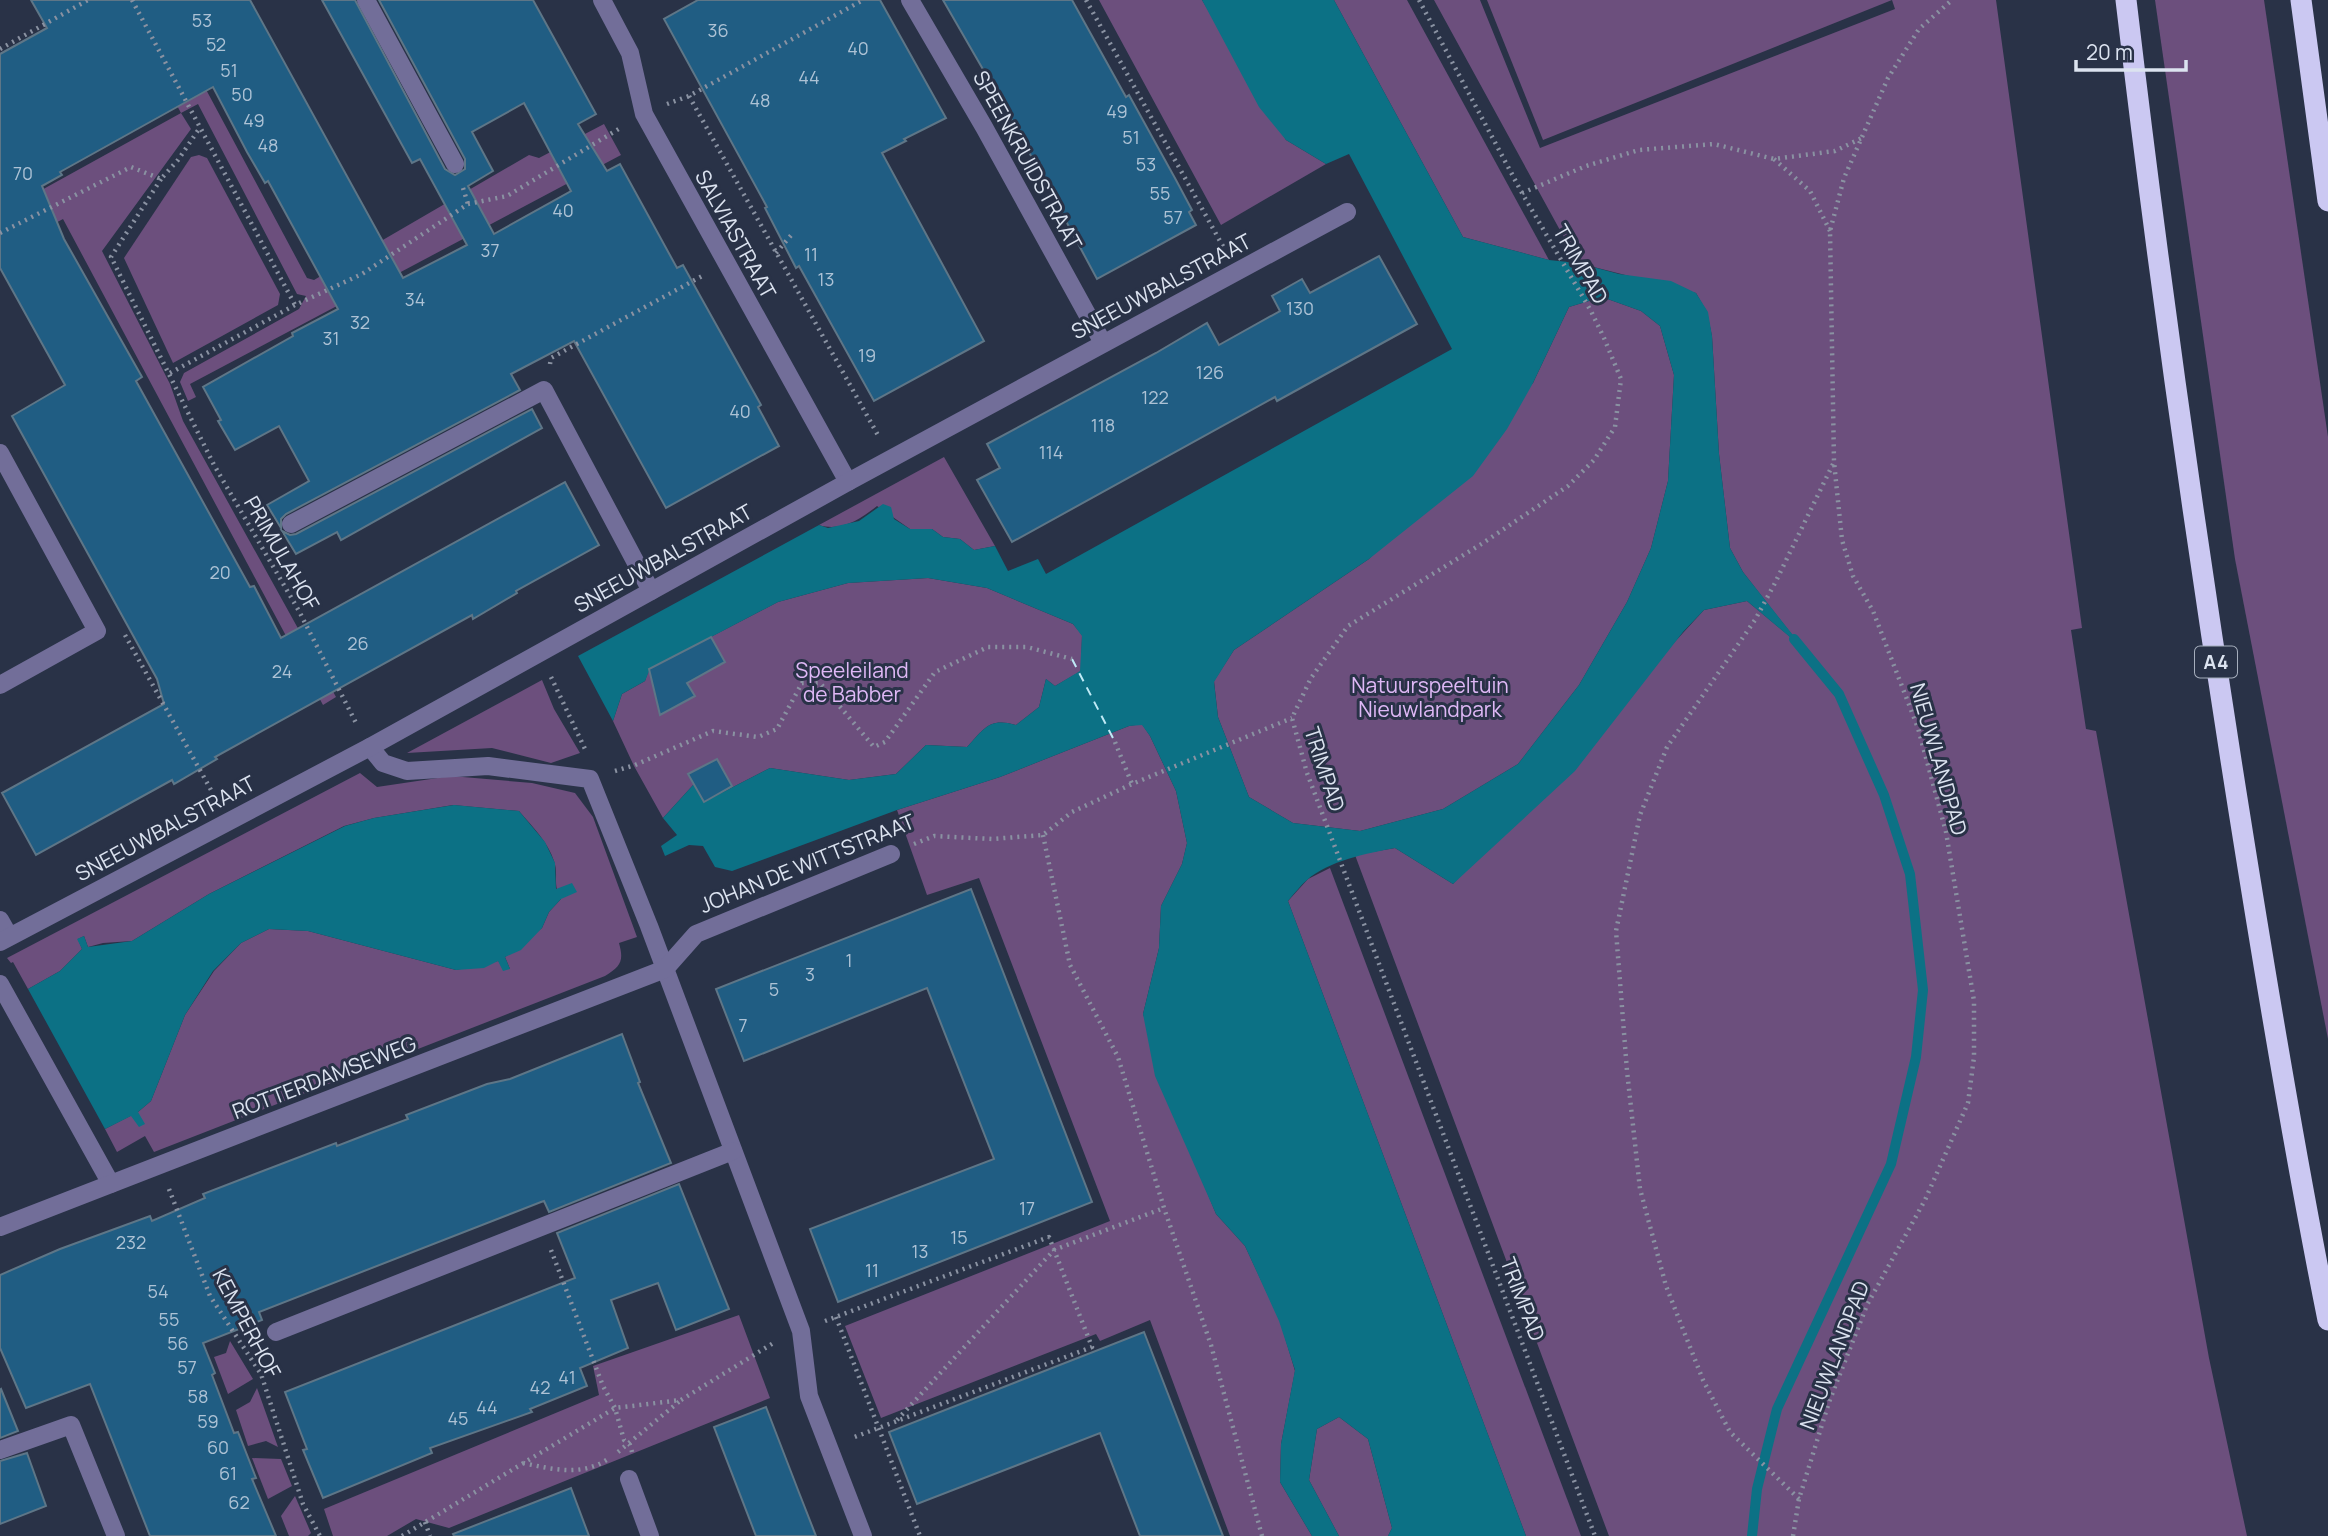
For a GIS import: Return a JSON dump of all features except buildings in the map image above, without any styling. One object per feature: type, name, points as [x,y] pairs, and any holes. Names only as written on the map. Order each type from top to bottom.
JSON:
[{"type":"highway","name":"A4","points":[[2126,0],[2156,253],[2221,701],[2266,981],[2328,1320]]},
{"type":"highway","points":[[2301,0],[2328,201]]},
{"type":"street","points":[[366,0],[455,164]]},
{"type":"street","name":"SALVIASTRAAT","points":[[602,0],[631,53],[644,114],[848,482]]},
{"type":"street","name":"SPEENKRUIDSTRAAT","points":[[910,0],[984,127],[1103,343]]},
{"type":"street","name":"SNEEUWBALSTRAAT","points":[[3,932],[228,821],[370,747],[848,482],[1348,212]]},
{"type":"street","points":[[291,524],[544,390],[651,591]]},
{"type":"street","points":[[0,453],[97,631],[0,685]]},
{"type":"street","points":[[370,747],[383,762],[407,771],[488,766],[590,779],[801,1331],[809,1396],[863,1536]]},
{"type":"street","name":"JOHAN DE WITTSTRAAT","points":[[665,970],[696,934],[891,854]]},
{"type":"street","name":"ROTTERDAMSEWEG","points":[[0,1227],[665,970]]},
{"type":"street","points":[[0,984],[111,1184]]},
{"type":"street","points":[[276,1332],[733,1151]]},
{"type":"street","points":[[0,1450],[71,1424],[116,1536]]},
{"type":"street","points":[[629,1479],[650,1536]]},
{"type":"path","points":[[0,49],[88,0]]},
{"type":"path","points":[[132,0],[295,305]]},
{"type":"path","points":[[170,373],[295,305],[362,274],[468,204],[507,196],[644,114],[689,96],[863,0]]},
{"type":"path","points":[[1086,0],[1237,272]]},
{"type":"path","name":"TRIMPAD","points":[[1419,0],[1522,193],[1591,310],[1621,379],[1615,427],[1594,460],[1568,486],[1483,543],[1348,626],[1311,678],[1292,718],[1307,773],[1595,1536]]},
{"type":"path","name":"NIEUWLANDPAD","points":[[1793,1536],[1799,1499],[1829,1402],[1867,1305],[1925,1200],[1968,1103],[1974,1057],[1974,1001],[1946,832],[1918,728],[1873,611],[1853,576],[1842,540],[1834,462],[1830,231],[1844,178],[1888,78],[1919,29],[1952,0]]},
{"type":"path","points":[[689,96],[891,459]]},
{"type":"path","name":"PRIMULAHOF","points":[[199,129],[161,179],[111,257],[214,465],[299,611],[370,747]]},
{"type":"path","points":[[1522,193],[1586,166],[1639,150],[1714,144],[1774,159],[1835,151],[1864,137]]},
{"type":"path","points":[[1774,159],[1810,191],[1830,231]]},
{"type":"path","points":[[0,233],[131,167],[161,179]]},
{"type":"path","points":[[776,253],[793,233]]},
{"type":"path","points":[[544,390],[551,358],[727,263]]},
{"type":"path","points":[[1799,1499],[1730,1432],[1703,1380],[1666,1286],[1640,1189],[1616,931],[1640,815],[1667,747],[1755,620],[1776,583],[1834,462]]},
{"type":"path","points":[[97,631],[122,631],[228,821]]},
{"type":"path","points":[[539,652],[586,751],[590,779],[635,765],[713,731],[758,737],[778,729],[802,683],[820,683],[874,747],[885,742],[935,672],[988,647],[1027,647],[1072,659]]},
{"type":"path","points":[[1262,1536],[1211,1345],[1164,1208],[1118,1057],[1070,965],[1043,835],[1072,812],[1161,771],[1292,718]]},
{"type":"path","points":[[1115,742],[1132,784]]},
{"type":"path","name":"JOHAN DE WITTSTRAAT","points":[[891,854],[934,836],[992,839],[1043,835]]},
{"type":"path","name":"KEMPERHOF","points":[[160,1165],[210,1296],[261,1374],[303,1504],[320,1536]]},
{"type":"path","points":[[897,1420],[1054,1250],[1164,1208]]},
{"type":"path","points":[[542,1227],[603,1387],[615,1408],[624,1440],[630,1445],[639,1468],[629,1479]]},
{"type":"path","points":[[522,1463],[560,1471],[595,1468],[630,1445],[681,1400],[764,1348],[836,1317],[1049,1237],[1091,1347],[828,1447]]},
{"type":"path","points":[[836,1317],[920,1536]]},
{"type":"path","points":[[401,1536],[615,1408],[681,1400]]},
{"type":"path","points":[[425,1522],[430,1536]]},
{"type":"green space","points":[[120,0],[158,0],[307,278],[314,280],[529,155],[539,158],[604,124],[621,155],[190,384],[196,397],[188,401],[180,382],[184,373],[299,309],[306,296],[297,294],[198,104],[181,113]]},
{"type":"green space","points":[[1099,0],[1202,0],[1286,140],[1326,164],[1221,225]]},
{"type":"green space","points":[[1334,0],[1407,0],[1549,260],[1463,237]]},
{"type":"green space","points":[[1434,0],[1480,0],[1540,148],[1895,9],[1892,0],[1996,0],[2082,628],[2071,630],[2086,729],[2096,731],[2209,1358],[2247,1536],[1609,1536],[1355,855],[1395,848],[1453,884],[1704,610],[1747,601],[1800,645],[1743,572],[1730,548],[1719,454],[1712,336],[1707,312],[1696,293],[1578,263]]},
{"type":"green space","points":[[1487,0],[1892,0],[1543,140]]},
{"type":"green space","points":[[2155,0],[2264,0],[2328,437],[2328,1039],[2235,559]]},
{"type":"green space","points":[[181,113],[191,129],[102,251],[170,384],[183,421],[336,697],[323,705],[63,219],[0,253],[0,213]]},
{"type":"green space","points":[[199,155],[207,158],[280,294],[278,305],[173,363],[124,258],[191,157]]},
{"type":"green space","name":"Natuurspeeltuin Nieuwlandpark","points":[[1602,297],[1641,311],[1660,326],[1674,375],[1668,481],[1651,548],[1627,602],[1579,685],[1518,764],[1443,809],[1360,831],[1293,823],[1249,797],[1218,717],[1214,681],[1234,650],[1369,559],[1533,383],[1569,307]]},
{"type":"green space","points":[[944,457],[995,546],[974,550],[960,539],[943,537],[932,529],[910,529],[877,506],[857,520],[843,525],[819,525]]},
{"type":"green space","name":"Speeleiland de Babber","points":[[928,578],[987,588],[1073,624],[1082,635],[1081,671],[1055,686],[1046,679],[1039,707],[1016,725],[999,723],[988,726],[967,747],[926,745],[896,774],[849,780],[770,768],[704,802],[694,784],[663,818],[613,721],[622,694],[645,681],[649,669],[778,602],[848,583]]},
{"type":"green space","points":[[542,680],[554,709],[580,753],[551,763],[492,748],[407,753]]},
{"type":"green space","points":[[1142,724],[1176,791],[1187,843],[1182,864],[1161,906],[1159,948],[1143,1014],[1216,1214],[1245,1246],[1280,1321],[1295,1371],[1281,1444],[1280,1482],[1312,1536],[1230,1536],[1150,1320],[1100,1341],[1096,1334],[881,1418],[845,1326],[1110,1221],[979,878],[927,895],[897,810],[1000,777],[1129,726]]},
{"type":"green space","points":[[360,773],[377,787],[451,776],[532,783],[575,793],[593,817],[637,937],[619,943],[620,962],[605,976],[154,1152],[145,1136],[117,1152],[105,1129],[138,1112],[151,1101],[185,1015],[214,971],[241,943],[269,929],[308,931],[456,970],[498,961],[510,969],[505,957],[542,928],[549,912],[561,899],[557,889],[555,866],[548,847],[519,811],[453,805],[374,818],[344,826],[209,894],[132,941],[88,947],[84,936],[78,939],[82,949],[60,971],[28,989],[13,962],[7,958]]},
{"type":"green space","points":[[1330,868],[1581,1536],[1526,1536],[1288,901],[1308,879]]},
{"type":"green space","points":[[739,1315],[770,1398],[449,1528],[416,1519],[387,1536],[333,1536],[324,1509],[599,1395],[593,1366]]},
{"type":"green space","points":[[230,1341],[253,1379],[228,1394],[214,1357],[226,1353]]},
{"type":"green space","points":[[257,1388],[278,1447],[266,1441],[248,1446],[236,1410],[250,1402]]},
{"type":"green space","points":[[1339,1417],[1368,1439],[1392,1528],[1388,1536],[1339,1536],[1309,1480],[1317,1429]]},
{"type":"green space","points":[[252,1458],[281,1459],[292,1486],[268,1499]]},
{"type":"green space","points":[[295,1496],[311,1533],[308,1536],[289,1536],[281,1516]]},
{"type":"water","points":[[1202,0],[1334,0],[1463,237],[1549,260],[1671,281],[1696,293],[1708,312],[1712,336],[1719,454],[1730,548],[1743,572],[1804,649],[1747,601],[1704,610],[1683,632],[1575,771],[1453,884],[1395,848],[1361,855],[1326,868],[1307,880],[1288,901],[1526,1536],[1388,1536],[1392,1528],[1368,1439],[1339,1417],[1317,1429],[1309,1480],[1339,1536],[1312,1536],[1280,1482],[1281,1444],[1295,1370],[1279,1321],[1245,1246],[1216,1214],[1155,1076],[1143,1014],[1159,948],[1161,906],[1182,864],[1187,843],[1176,791],[1142,725],[1129,726],[1000,777],[897,810],[732,871],[715,867],[703,846],[689,845],[665,856],[661,846],[677,835],[663,818],[694,784],[704,802],[770,768],[849,780],[896,774],[926,745],[967,747],[988,726],[999,723],[1016,725],[1039,707],[1046,679],[1055,686],[1080,671],[1082,636],[1073,624],[987,588],[928,578],[848,583],[778,602],[650,669],[645,681],[622,694],[613,721],[578,656],[819,525],[828,528],[859,521],[883,504],[891,507],[894,519],[910,529],[932,529],[943,537],[960,539],[974,550],[995,546],[1008,571],[1038,559],[1046,574],[1452,349],[1349,154],[1326,164],[1286,140],[1259,107]],"holes":[[[1602,297],[1641,311],[1660,326],[1674,375],[1668,481],[1651,548],[1627,602],[1579,685],[1518,764],[1443,809],[1360,831],[1293,823],[1249,797],[1218,717],[1214,682],[1234,650],[1369,559],[1473,476],[1507,429],[1533,383],[1569,307]]]},
{"type":"water","points":[[454,805],[519,811],[545,842],[555,863],[556,889],[572,883],[577,892],[561,899],[549,912],[542,928],[521,950],[505,957],[510,969],[503,971],[498,961],[484,968],[456,970],[308,931],[269,929],[241,943],[213,971],[185,1015],[151,1101],[138,1112],[145,1124],[139,1127],[131,1116],[105,1129],[28,989],[60,971],[82,949],[77,939],[84,936],[88,947],[132,941],[209,894],[345,826],[374,818]]},
{"type":"waterway","points":[[1752,1536],[1757,1489],[1777,1409],[1891,1164],[1916,1057],[1923,990],[1910,874],[1884,795],[1839,694],[1794,639]]},
{"type":"ferry route","points":[[1072,659],[1115,742]]}]
